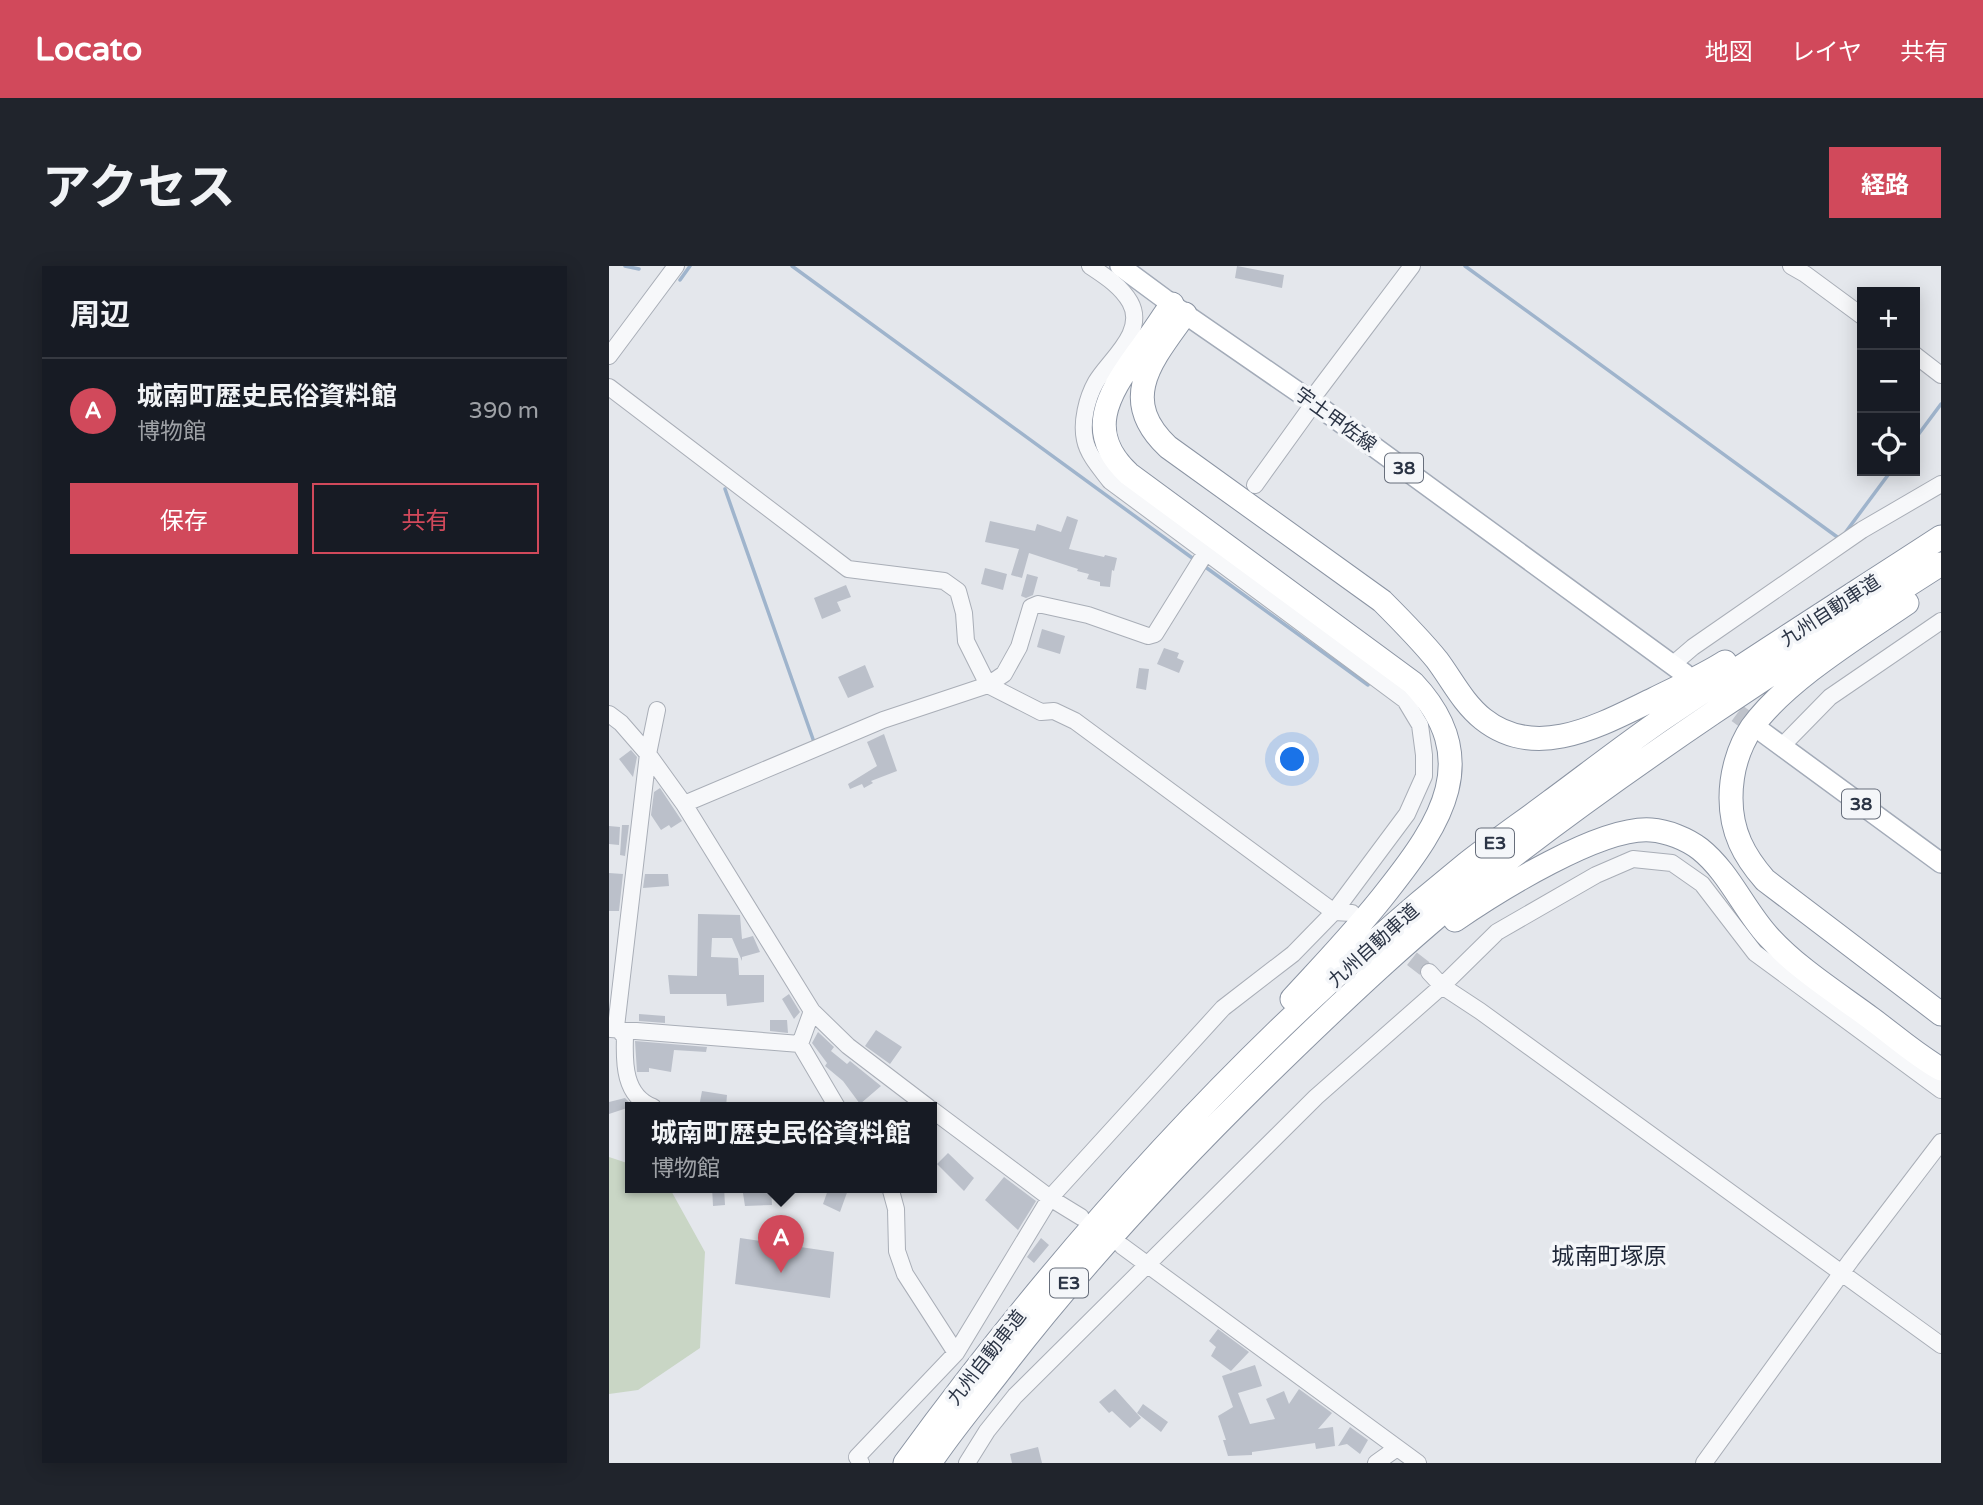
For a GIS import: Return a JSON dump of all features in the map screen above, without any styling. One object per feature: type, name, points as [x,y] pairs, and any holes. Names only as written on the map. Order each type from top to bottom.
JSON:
[{"type":"highway","points":[[1178,309],[1151,363],[1141,394],[1148,423],[1157,436],[1168,447],[1382,601],[1412,630],[1471,707],[1499,729],[1518,736],[1562,737],[1602,724],[1714,668],[1919,543],[1941,534]]},
{"type":"highway","points":[[1091,1216],[1098,1205],[1356,931],[1414,858],[1442,808],[1451,766],[1445,729],[1436,711],[1413,683],[1117,463],[1104,437],[1109,396],[1178,309]]},
{"type":"highway","name":"九州自動車道","points":[[905,1463],[1027,1305],[1091,1216],[1372,943],[1468,863],[1663,719],[1941,534]]},
{"type":"highway","name":"九州自動車道","points":[[930,1463],[1072,1279],[1148,1195],[1223,1117],[1392,957],[1492,872],[1690,727],[1941,564]]},
{"type":"highway","points":[[1941,579],[1813,669],[1765,711],[1751,729],[1735,765],[1731,785],[1733,827],[1750,863],[1765,880],[1941,1014]]},
{"type":"highway","points":[[1223,1117],[1308,1046],[1398,965],[1481,902],[1592,843],[1612,835],[1641,830],[1668,834],[1700,849],[1722,873],[1752,916],[1797,964],[1941,1069]]},
{"type":"main road","name":"宇土甲佐線","points":[[1120,266],[1313,402],[1679,670]]},
{"type":"main road","name":"38","points":[[1761,731],[1941,863]]},
{"type":"street","points":[[610,353],[676,266]]},
{"type":"street","points":[[861,1463],[857,1457],[956,1353],[1050,1198],[1223,1008],[1293,954],[1334,912],[1407,814],[1424,776],[1425,755],[1420,725],[1405,700],[1110,481],[1094,460],[1085,440],[1085,414],[1096,383],[1127,342],[1133,324],[1132,304],[1115,284],[1090,266]]},
{"type":"street","points":[[1255,485],[1412,266]]},
{"type":"street","points":[[1791,266],[1857,312]]},
{"type":"street","points":[[1920,359],[1941,374]]},
{"type":"street","points":[[609,387],[848,569],[944,580],[958,591],[964,613],[966,641],[988,685],[1041,712],[1054,711],[1075,721],[1334,912],[1352,913]]},
{"type":"street","points":[[1679,670],[1693,647],[1863,530],[1941,484]]},
{"type":"street","points":[[684,804],[883,720],[988,685],[1004,674],[1019,647],[1031,607],[1038,604],[1088,615],[1148,636],[1155,634],[1206,552]]},
{"type":"street","points":[[1782,746],[1830,696],[1941,621]]},
{"type":"street","points":[[612,1028],[648,754],[657,710]]},
{"type":"street","points":[[609,714],[621,723],[648,754],[684,804],[812,1010],[840,1038],[922,1102]]},
{"type":"street","points":[[967,1463],[987,1431],[1015,1396],[1316,1097],[1442,986],[1497,932],[1596,874],[1633,859],[1672,863],[1702,884],[1755,953],[1941,1090]]},
{"type":"street","points":[[1429,972],[1442,986],[1481,1011],[1941,1345]]},
{"type":"street","points":[[812,1010],[800,1044],[834,1102]]},
{"type":"street","points":[[612,1028],[800,1044]]},
{"type":"street","points":[[612,1028],[625,1037],[623,1055],[630,1089],[642,1102]]},
{"type":"street","points":[[937,1113],[1050,1198],[1091,1216]]},
{"type":"street","points":[[1704,1463],[1841,1273],[1941,1142]]},
{"type":"street","points":[[892,1193],[896,1209],[897,1251],[905,1274],[956,1353]]},
{"type":"street","points":[[1122,1246],[1418,1463]]},
{"type":"street","points":[[1376,1463],[1397,1448]]},
{"type":"green space","points":[[609,1157],[625,1162],[625,1193],[672,1193],[705,1252],[700,1348],[638,1390],[609,1394]]},
{"type":"building","points":[[1237,266],[1284,275],[1282,288],[1235,278]]},
{"type":"building","points":[[1067,516],[1078,520],[1069,549],[1117,558],[1110,587],[1100,586],[1100,582],[1087,579],[1089,574],[1077,571],[1078,569],[1029,553],[1022,578],[1011,575],[1019,549],[985,542],[990,521],[1035,531],[1037,524],[1061,532]]},
{"type":"building","points":[[985,568],[1007,574],[1003,590],[981,584]]},
{"type":"building","points":[[1027,574],[1038,577],[1033,595],[1026,598],[1021,596]]},
{"type":"building","points":[[846,585],[851,597],[837,602],[841,611],[822,619],[814,598]]},
{"type":"building","points":[[1042,629],[1065,636],[1060,654],[1037,647]]},
{"type":"building","points":[[1164,648],[1179,653],[1177,658],[1184,661],[1179,673],[1157,664]]},
{"type":"building","points":[[865,665],[874,687],[848,698],[838,677]]},
{"type":"building","points":[[1139,668],[1149,669],[1146,690],[1136,688]]},
{"type":"building","points":[[884,734],[897,771],[871,781],[873,783],[864,788],[862,784],[850,789],[848,784],[877,766],[867,742]]},
{"type":"building","points":[[631,750],[637,757],[633,777],[619,759]]},
{"type":"building","points":[[660,788],[682,821],[671,828],[669,825],[661,830],[651,815],[654,792]]},
{"type":"building","points":[[622,825],[629,825],[625,856],[620,855]]},
{"type":"building","points":[[609,826],[620,827],[619,845],[609,844]]},
{"type":"building","points":[[609,873],[623,874],[619,911],[609,911]]},
{"type":"building","points":[[645,874],[668,874],[669,886],[643,888]]},
{"type":"building","points":[[698,914],[740,915],[742,939],[753,936],[760,952],[742,957],[742,961],[732,938],[712,938],[711,957],[738,958],[739,975],[764,975],[764,1002],[727,1006],[726,994],[670,994],[668,975],[697,976]]},
{"type":"building","points":[[789,994],[800,1012],[794,1019],[782,999]]},
{"type":"building","points":[[639,1014],[665,1016],[665,1023],[639,1021]]},
{"type":"building","points":[[770,1020],[787,1020],[788,1033],[770,1031]]},
{"type":"building","points":[[876,1030],[902,1047],[890,1064],[865,1046]]},
{"type":"building","points":[[818,1032],[834,1047],[831,1051],[847,1064],[850,1061],[881,1086],[862,1102],[859,1102],[843,1081],[825,1066],[827,1063],[812,1043]]},
{"type":"building","points":[[635,1041],[707,1047],[706,1052],[674,1050],[671,1072],[649,1068],[649,1072],[637,1072]]},
{"type":"building","points":[[702,1091],[727,1095],[726,1102],[700,1102]]},
{"type":"building","points":[[625,1098],[629,1102],[625,1102],[625,1109],[609,1114],[609,1102]]},
{"type":"building","points":[[948,1153],[974,1178],[964,1191],[937,1164]]},
{"type":"building","points":[[1004,1177],[1036,1201],[1018,1230],[985,1200]]},
{"type":"building","points":[[712,1193],[724,1193],[725,1205],[713,1206]]},
{"type":"building","points":[[743,1193],[771,1193],[772,1205],[745,1206]]},
{"type":"building","points":[[827,1193],[847,1193],[840,1212],[823,1204]]},
{"type":"building","points":[[740,1238],[834,1252],[830,1298],[735,1284]]},
{"type":"building","points":[[1041,1238],[1049,1245],[1034,1263],[1027,1257]]},
{"type":"building","points":[[1218,1329],[1249,1352],[1231,1371],[1211,1356],[1216,1347],[1209,1341]]},
{"type":"building","points":[[1255,1365],[1262,1386],[1238,1393],[1250,1424],[1275,1419],[1266,1399],[1284,1391],[1289,1404],[1299,1389],[1332,1413],[1318,1429],[1333,1427],[1335,1446],[1316,1449],[1315,1443],[1252,1452],[1252,1455],[1228,1456],[1218,1416],[1233,1407],[1222,1376]]},
{"type":"building","points":[[1115,1389],[1141,1418],[1130,1428],[1099,1402]]},
{"type":"building","points":[[1143,1404],[1168,1422],[1161,1432],[1137,1413]]},
{"type":"building","points":[[1350,1427],[1368,1440],[1360,1454],[1347,1444],[1338,1446]]},
{"type":"building","points":[[1038,1447],[1042,1463],[1012,1463],[1010,1454]]},
{"type":"waterway","points":[[625,266],[639,269]]},
{"type":"waterway","points":[[680,280],[690,266]]},
{"type":"waterway","points":[[792,266],[1195,560]]},
{"type":"waterway","points":[[1465,266],[1840,539]]},
{"type":"waterway","points":[[1920,432],[1941,404]]},
{"type":"waterway","points":[[1845,533],[1887,476]]},
{"type":"waterway","points":[[725,489],[814,742]]},
{"type":"waterway","points":[[1204,566],[1368,685]]},
{"type":"tunnel","points":[[1714,696],[1761,731]]},
{"type":"tunnel","points":[[1393,944],[1429,972]]},
{"type":"place","name":"城南町歴史民俗資料館","points":[[781,1273]]},
{"type":"district","name":"城南町塚原","points":[[1609,1256]]}]
